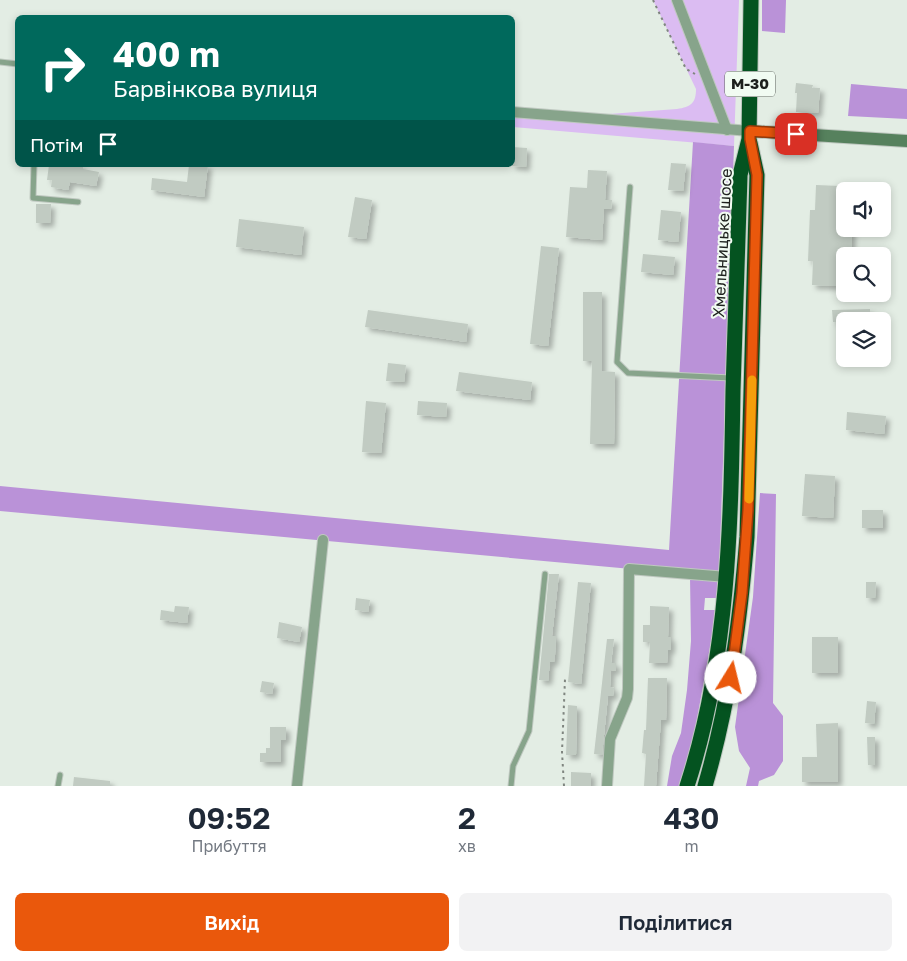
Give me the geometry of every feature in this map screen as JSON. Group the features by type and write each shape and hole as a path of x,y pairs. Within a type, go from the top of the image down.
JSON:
{"highway":[{"name":"М-30","path":"750,135 751,0"},
{"name":"Хмельницьке шосе","path":"687,786 708,707 727,577 740,175 750,135"},
{"name":"Хмельницьке шосе","path":"705,786 717,744 731,678 747,538 757,175 750,135"}],"street":[{"path":"677,0 726,130"},
{"path":"515,112 726,130 750,135 907,141"},
{"path":"297,786 323,540"},
{"path":"607,786 610,739 628,689 629,569 727,577"}],"lane":[{"path":"0,62 15,64"},
{"path":"34,167 33,198 78,202"},
{"path":"630,187 617,362 628,373 734,379"},
{"path":"511,786 513,766 529,731 546,574"},
{"path":"58,786 60,775"}],"path":[{"path":"653,0 686,69 708,81"},
{"path":"564,786 562,752 565,678"}],"shaded area":[{"path":"653,0 739,0 734,146 515,127 515,112 568,117 677,109 692,104 696,89"},
{"path":"762,0 786,0 785,33 762,31"},
{"path":"851,84 907,89 907,119 848,116"},
{"path":"693,142 734,146 719,577 0,511 0,486 669,550"},
{"path":"760,493 776,494 773,703 783,716 783,761 774,775 759,781 758,786 746,786 750,768 739,751 735,727 753,597"},
{"path":"690,577 719,579 717,598 705,598 704,610 715,610 693,741 679,786 667,786 672,756 681,733 687,690 691,641"}],"building":[{"path":"796,83 813,85 812,88 820,88 818,113 796,112"},
{"path":"515,147 527,148 526,167 515,166"},
{"path":"671,163 686,164 683,191 668,190"},
{"path":"49,167 83,167 83,169 99,172 96,186 70,182 68,190 51,187 52,180 47,180"},
{"path":"189,167 208,167 204,197 151,190 152,178 187,182"},
{"path":"588,170 607,171 605,200 612,200 611,209 604,209 602,240 566,237 570,187 587,188"},
{"path":"816,185 836,186 836,237 852,237 851,247 836,247 836,286 812,285 813,261 808,261 810,210 815,210"},
{"path":"355,197 372,200 366,239 348,237"},
{"path":"36,204 51,204 50,223 36,223"},
{"path":"661,210 681,212 678,242 658,240"},
{"path":"239,219 304,227 301,255 236,247"},
{"path":"541,246 559,248 548,346 530,344"},
{"path":"643,254 675,257 673,275 641,272"},
{"path":"583,292 602,292 602,371 615,372 614,444 590,444 592,361 583,361"},
{"path":"870,309 870,312 836,312 836,322 833,322 832,310"},
{"path":"368,310 468,324 466,342 365,327"},
{"path":"388,363 406,365 404,382 386,381"},
{"path":"459,372 532,382 530,400 456,391"},
{"path":"366,401 386,403 381,453 362,452"},
{"path":"418,401 447,403 446,417 417,415"},
{"path":"847,412 886,416 884,434 846,430"},
{"path":"805,474 835,476 833,518 802,516"},
{"path":"862,510 883,510 883,528 862,528"},
{"path":"549,574 559,574 552,636 556,636 555,655 554,662 550,662 548,681 539,680"},
{"path":"578,582 591,583 581,684 568,682"},
{"path":"866,582 876,582 875,598 866,598"},
{"path":"356,598 370,600 368,612 355,610"},
{"path":"175,606 189,607 187,623 160,620 161,610 174,612"},
{"path":"650,606 669,607 668,637 671,637 671,650 668,650 667,663 649,663 650,642 643,642 643,625 650,625"},
{"path":"279,622 302,627 299,642 277,638"},
{"path":"812,637 838,637 838,673 812,673"},
{"path":"607,639 614,639 611,663 616,663 616,671 611,670 610,687 614,688 613,696 608,696 602,755 594,754"},
{"path":"648,678 667,678 666,720 661,720 656,786 644,786 646,754 642,753 644,730 646,730"},
{"path":"262,681 274,683 272,694 260,692"},
{"path":"867,701 876,702 874,724 865,723"},
{"path":"568,705 577,706 576,755 566,755"},
{"path":"838,723 838,782 802,782 802,757 817,757 816,724"},
{"path":"270,727 286,727 286,740 281,740 281,762 260,762 260,753 266,753 266,748 270,748"},
{"path":"867,737 875,737 875,765 868,765"},
{"path":"571,772 591,773 591,786 571,786"},
{"path":"74,777 110,781 110,786 73,786"}],"slow traffic":[{"path":"749,499 752,380"}],"route":[{"path":"731,678 742,593 749,496 757,175 750,131 796,134"}]}
